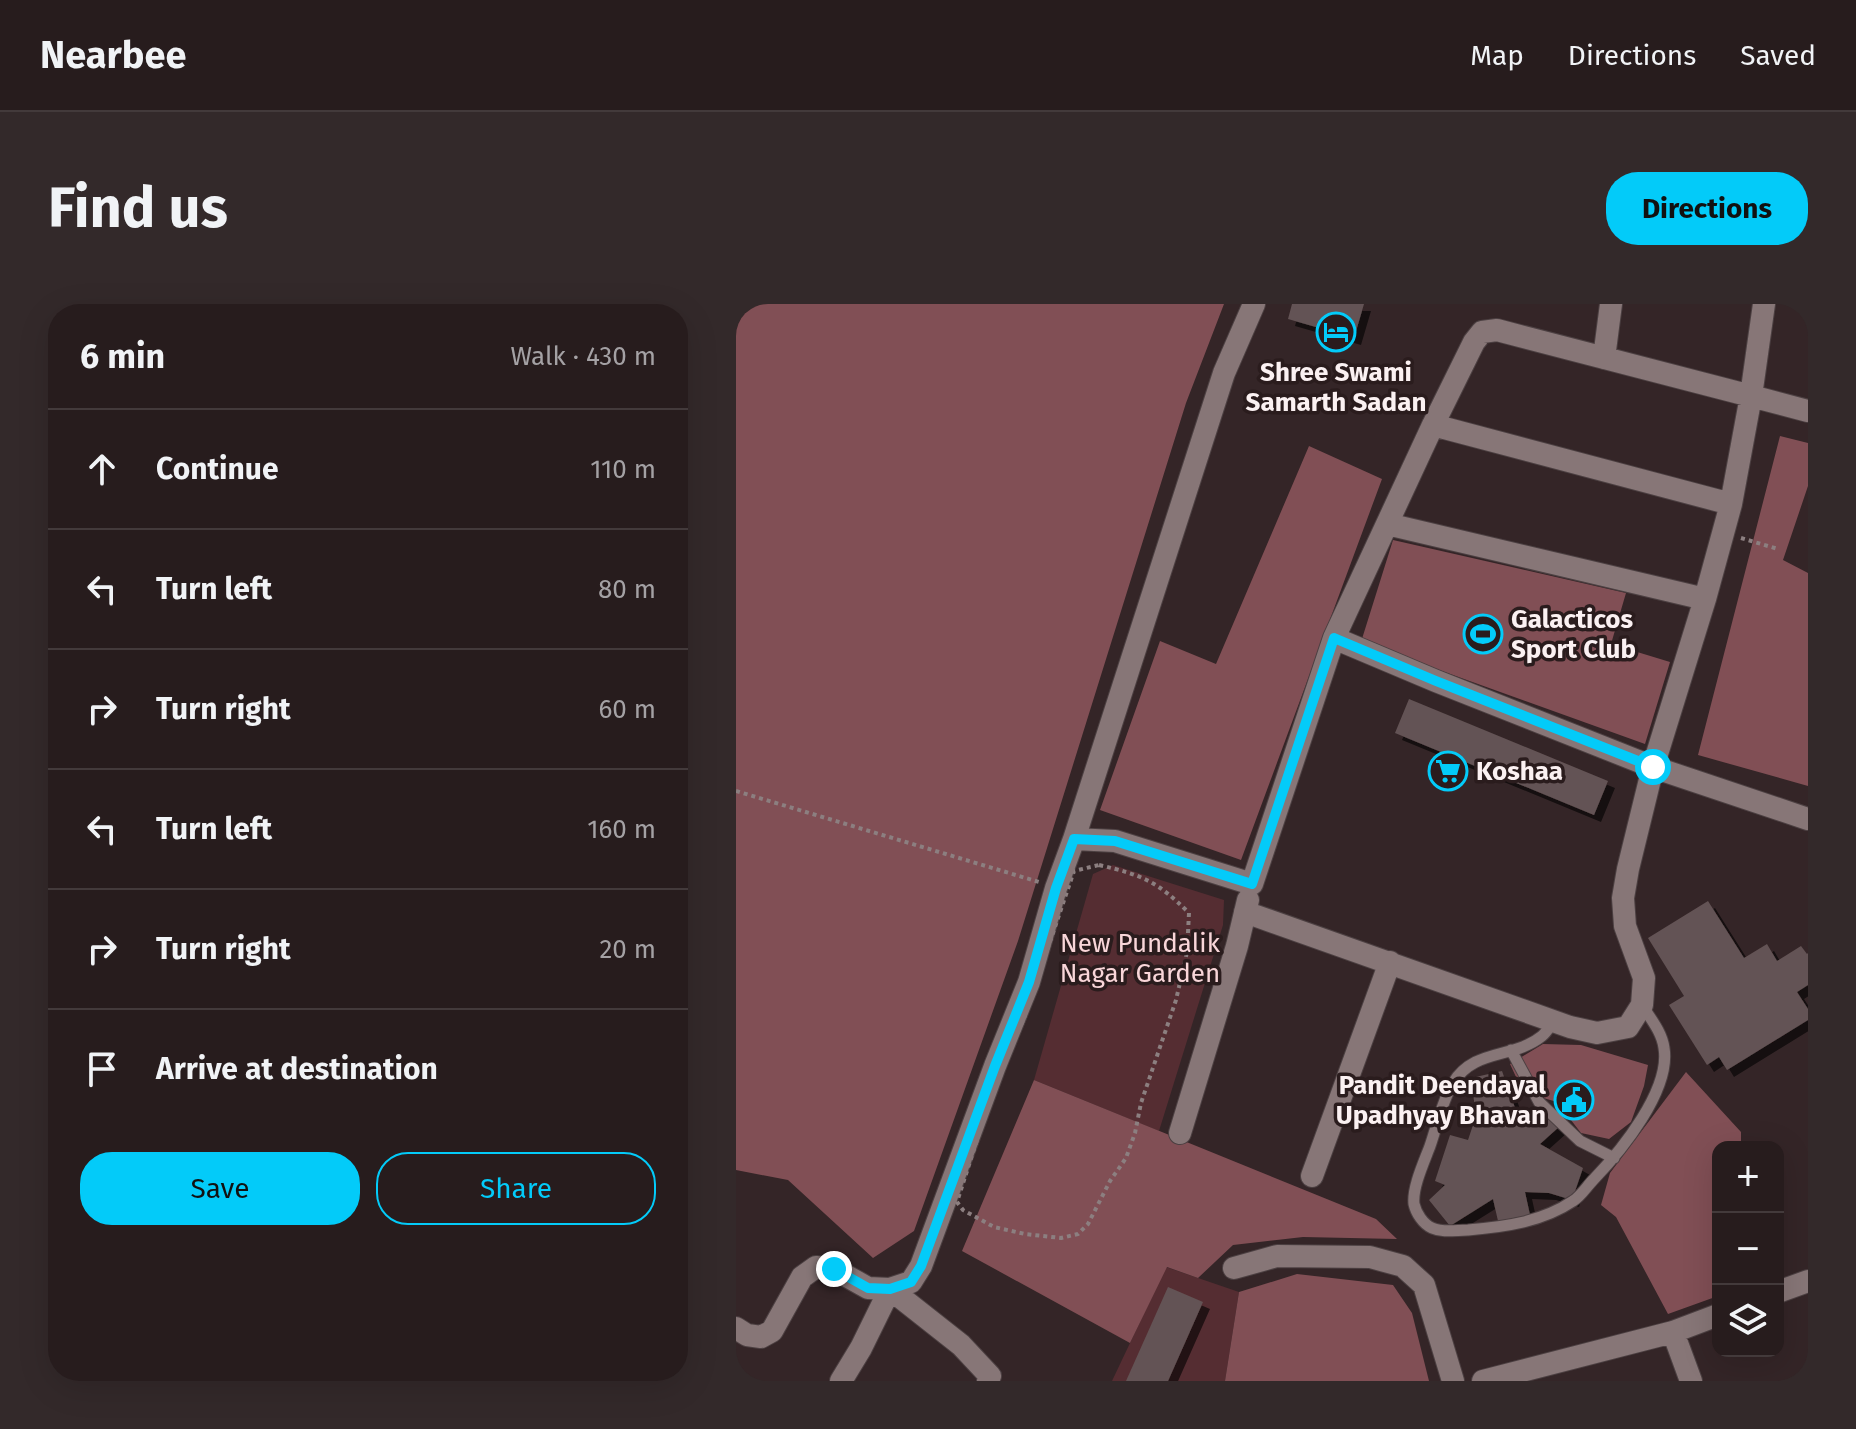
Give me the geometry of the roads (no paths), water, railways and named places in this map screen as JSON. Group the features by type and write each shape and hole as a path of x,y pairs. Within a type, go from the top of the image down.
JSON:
{"street":[{"path":"736,1328 747,1335 761,1337 772,1331 802,1277 816,1267 834,1269 868,1288 890,1289 911,1282 921,1266 1029,982 1056,888 1224,373 1254,304"},
{"path":"1604,358 1611,304"},
{"path":"1245,912 1570,1027 1597,1033 1628,1027 1642,1005 1644,978 1625,926 1623,898 1628,869 1653,767 1731,504 1764,304"},
{"path":"1180,1133 1237,946 1252,884 1334,638 1433,425 1474,342 1482,332 1497,330 1808,411"},
{"path":"1433,425 1731,504"},
{"path":"1387,524 1705,599"},
{"path":"1334,638 1653,767 1808,819"},
{"path":"1074,839 1115,841 1252,884"},
{"path":"1312,1176 1390,962"},
{"path":"1234,1268 1277,1256 1370,1257 1403,1266 1424,1285 1453,1381"},
{"path":"1784,1290 1808,1281"},
{"path":"841,1381 890,1289"},
{"path":"890,1289 961,1345 990,1376 988,1381"},
{"path":"1483,1381 1673,1332 1712,1317"},
{"path":"1673,1332 1691,1381"}],"lane":[{"path":"1554,1021 1544,1034 1529,1044 1482,1059 1463,1069 1451,1086 1418,1178 1414,1202 1418,1215 1429,1227 1445,1231 1501,1228 1542,1217 1574,1200 1614,1158 1638,1126 1658,1085 1665,1050 1660,1033 1642,1005"},
{"path":"1511,1050 1539,1102 1580,1141 1614,1158"}],"place":[{"name":"Shree Swami Samarth Sadan","path":"1336,332"},
{"name":"Galacticos Sport Club","path":"1483,634"},
{"name":"Koshaa","path":"1448,771"},
{"name":"Pandit Deendayal Upadhyay Bhavan","path":"1574,1100"}],"park label":[{"name":"New Pundalik Nagar Garden","path":"1140,958"}]}
